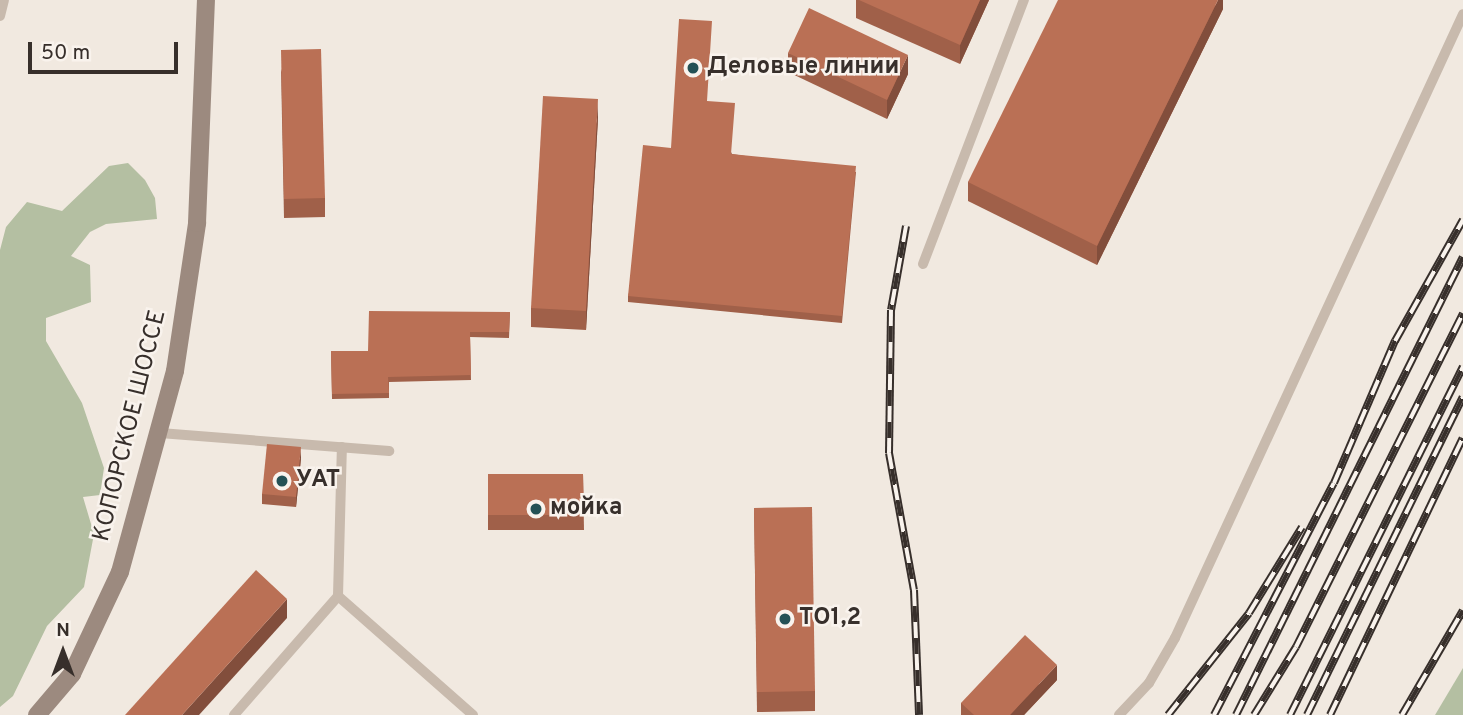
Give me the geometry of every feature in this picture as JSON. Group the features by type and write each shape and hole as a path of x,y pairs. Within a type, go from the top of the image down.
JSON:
{"main road":[{"name":"КОПОРСКОЕ ШОССЕ","path":"37,715 72,674 120,572 160,433 184,319 197,223 206,0"}],"lane":[{"path":"0,16 4,0"},
{"path":"923,264 1024,0"},
{"path":"1119,715 1149,683 1175,639 1463,13"},
{"path":"160,433 389,451"},
{"path":"234,715 338,596 342,447"},
{"path":"338,596 473,715"}],"green space":[{"path":"128,163 145,180 155,198 157,219 106,224 90,232 71,256 90,265 91,302 46,318 46,341 82,403 104,468 100,495 83,497 94,534 84,587 47,626 13,696 0,707 0,250 6,227 27,202 62,211 109,166"},
{"path":"1463,668 1463,715 1435,715"}],"building":[{"path":"859,0 980,0 960,45"},
{"path":"1058,0 1218,0 1097,246 968,182"},
{"path":"809,8 908,55 887,100 788,53"},
{"path":"679,19 712,21 707,101 735,103 731,154 856,166 842,316 628,296 643,145 671,148"},
{"path":"321,49 325,198 284,199 281,50"},
{"path":"543,96 598,99 586,311 531,308"},
{"path":"369,311 510,312 509,332 470,332 471,375 388,377 389,393 332,394 331,351 368,351"},
{"name":"УАТ","path":"267,444 301,447 296,497 262,494"},
{"name":"мойка","path":"488,474 583,474 584,515 488,515"},
{"name":"ТО1,2","path":"812,507 815,691 757,692 754,508"},
{"path":"256,570 287,599 182,715 125,715"},
{"path":"1025,635 1057,665 1010,715 974,715 961,703"}],"railway":[{"path":"1214,715 1334,483 1395,341 1463,220"},
{"path":"906,226 891,310 889,453 914,590 919,715"},
{"path":"1236,715 1463,257"},
{"path":"1254,715 1296,647 1463,314"},
{"path":"1290,715 1463,367"},
{"path":"1307,715 1463,397"},
{"path":"1330,715 1463,438"},
{"path":"1168,715 1249,613 1302,527"},
{"path":"1402,715 1463,610"}],"place":[{"name":"Деловые линии","path":"693,68"},
{"name":"УАТ","path":"282,481"},
{"name":"мойка","path":"536,509"},
{"name":"ТО1,2","path":"785,619"}]}
